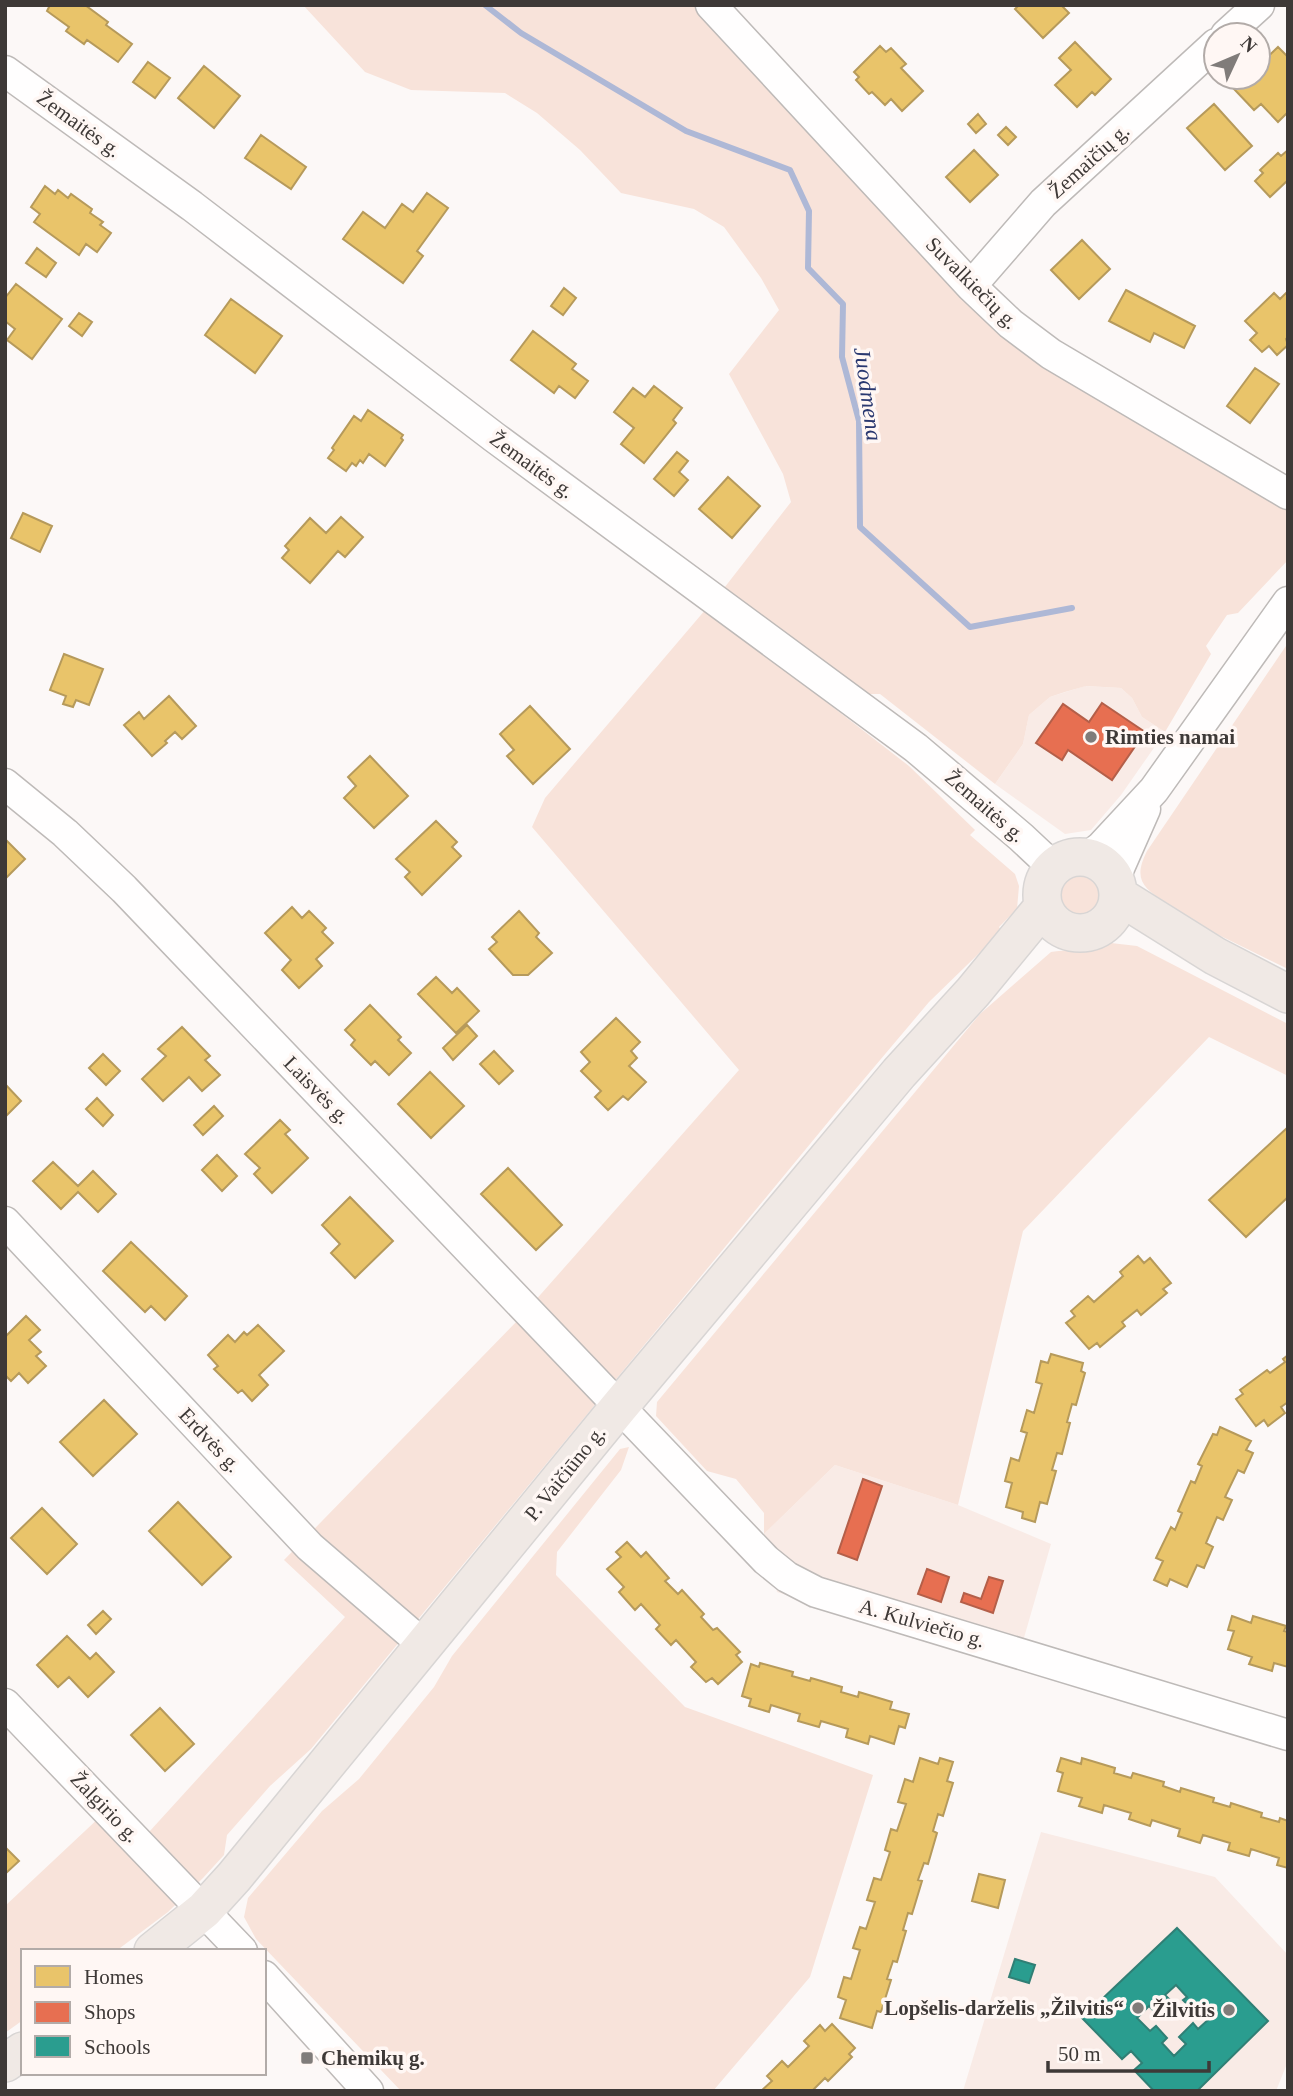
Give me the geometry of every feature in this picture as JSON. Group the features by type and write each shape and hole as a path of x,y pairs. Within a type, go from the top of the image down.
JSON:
{"main road":[{"path":"1108,888 1096,930 1080,934 1054,919 1041,893 1044,879 1053,867 1069,857 1108,888 1215,956 1288,994"},
{"name":"P. Vaičiūno g.","path":"155,1949 204,1910 899,1073 973,992 1054,919"},
{"path":"5,2063 21,2051"}],"street":[{"name":"Suvalkiečių g.","path":"710,5 971,286 1011,324 1051,354 1288,494"},
{"path":"1241,21 1259,5"},
{"name":"Žemaičių g.","path":"971,286 1043,203 1202,57"},
{"name":"Žemaitės g.","path":"5,71 192,206 494,437 916,748 1053,867"},
{"path":"1108,888 1101,847 1154,790 1288,602"},
{"name":"Laisvės g.","path":"5,784 65,833 118,883 619,1407"},
{"name":"Erdvės g.","path":"5,1222 310,1547 425,1646"},
{"name":"A. Kulviečio g.","path":"619,1407 766,1560 787,1577 816,1592 1035,1656 1288,1735"},
{"name":"Žalgirio g.","path":"5,1704 204,1910"},
{"path":"204,1910 240,1949"},
{"path":"266,1978 368,2091"}],"shaded area":[{"path":"303,5 700,5 921,246 1288,504 1288,560 1238,613 1227,615 1206,646 1211,654 1165,732 1142,717 1132,698 1121,688 1086,686 1065,692 1050,697 1029,715 1023,744 995,784 880,694 854,694 721,592 791,502 783,474 729,374 779,310 761,278 724,227 694,209 621,193 580,150 537,113 505,93 411,90 365,72"},
{"path":"706,609 909,766 975,830 970,835 1015,874 1019,886 1017,909 999,927 1002,931 929,1002 843,1104 311,1749 270,1786 227,1835 224,1855 203,1878 168,1912 119,1949 21,1949 21,2021 5,2033 5,1906 118,1800 149,1832 345,1617 284,1560 518,1320 739,1070 532,827 545,798"},
{"path":"1288,643 1288,969 1166,909 1167,903 1142,882 1141,869 1147,851"},
{"path":"1085,686 1121,688 1132,698 1142,717 1165,732 1121,795 1091,830 1065,834 995,784 1023,744 1029,715 1050,697"},
{"path":"1081,875 1096,881 1102,896 1096,911 1081,917 1066,911 1060,896 1066,881"},
{"path":"1111,943 1137,946 1288,1024 1288,1076 1209,1037 1023,1231 958,1505 835,1465 764,1534 764,1513 736,1479 707,1471 656,1416 657,1402 980,1014 1051,952 1089,950"},
{"path":"629,1447 621,1470 557,1552 556,1575 685,1707 873,1775 810,1977 713,2091 401,2091 256,1939 244,1917 248,1898 322,1811 359,1779 434,1687 452,1656 620,1449"},
{"path":"835,1465 958,1505 1051,1544 1015,1669 777,1592 764,1534"},
{"name":"Lopšelis-darželis „Žilvitis“","path":"1041,1832 1215,1877 1288,1955 1288,2061 1276,2091 963,2091"}],"building: Homes":[{"path":"50,5 85,5 132,44 118,62 87,40 84,44 66,31 69,27 47,11"},
{"path":"1019,5 1061,5 1069,13 1043,38 1015,9"},
{"path":"1075,42 1111,79 1095,95 1092,92 1077,107 1055,85 1071,70 1059,58"},
{"path":"880,46 886,52 891,48 906,64 901,68 923,91 902,111 891,99 885,105 872,92 869,94 856,80 859,77 854,72"},
{"path":"1278,47 1288,57 1288,112 1278,122 1261,104 1254,110 1236,91 1272,91 1272,53"},
{"path":"148,62 170,78 155,98 133,82"},
{"path":"204,66 240,96 214,128 178,98"},
{"path":"1214,104 1252,146 1225,170 1187,128"},
{"path":"978,114 986,124 976,133 968,124"},
{"path":"1006,127 1016,137 1008,145 998,135"},
{"path":"261,135 306,167 291,189 245,158"},
{"path":"974,150 998,175 970,202 946,177"},
{"path":"1288,150 1288,180 1270,197 1255,181 1263,173 1260,170 1278,153 1281,156"},
{"path":"45,186 55,194 58,190 68,198 71,194 92,209 90,213 103,222 100,225 111,233 97,252 86,244 79,255 34,222 40,214 31,207"},
{"path":"427,193 448,208 417,251 423,256 403,283 343,239 363,212 385,228 402,204 413,212"},
{"path":"1082,240 1110,269 1079,299 1051,270"},
{"path":"37,248 56,263 46,277 26,263"},
{"path":"16,284 62,319 32,359 7,340 15,329 5,321 5,298"},
{"path":"564,288 576,298 563,315 551,306"},
{"path":"1126,290 1195,326 1184,348 1154,333 1150,342 1109,321"},
{"path":"1287,292 1288,345 1277,355 1269,346 1262,352 1250,340 1257,333 1245,321 1274,293 1280,299"},
{"path":"231,299 282,336 255,373 205,335"},
{"path":"79,313 92,322 82,336 69,326"},
{"path":"533,331 576,364 572,369 588,381 575,398 559,386 554,393 511,360"},
{"path":"1255,368 1279,384 1250,423 1227,406"},
{"path":"654,386 682,408 673,420 676,423 644,463 621,444 634,428 614,412 633,388 645,397"},
{"path":"368,410 403,435 403,440 385,466 369,454 363,463 360,460 356,466 352,463 346,471 328,458 354,416 361,421"},
{"path":"677,452 688,461 679,472 688,480 674,496 654,479"},
{"path":"728,477 760,506 732,538 699,509"},
{"path":"23,513 52,526 40,552 11,538"},
{"path":"341,517 363,537 345,557 338,551 310,583 282,558 289,550 285,546 310,518 326,533"},
{"path":"64,654 103,669 89,705 76,700 73,707 63,704 66,696 50,690"},
{"path":"169,696 196,726 182,739 175,732 152,756 124,725 139,712 144,719"},
{"path":"530,706 570,749 533,784 507,756 514,750 500,734"},
{"path":"370,756 408,796 374,828 344,798 356,786 348,777"},
{"path":"436,821 457,842 452,847 461,856 422,895 405,877 410,872 396,859"},
{"path":"5,839 25,859 5,879"},
{"path":"292,907 302,918 309,911 326,928 322,932 333,943 316,959 322,966 299,988 282,970 291,960 265,933"},
{"path":"519,911 539,933 536,937 552,953 528,975 513,975 489,949 497,942 492,937"},
{"path":"436,977 452,993 457,988 479,1011 456,1033 418,994"},
{"path":"370,1005 401,1037 398,1040 411,1053 389,1075 375,1061 371,1065 351,1045 355,1040 345,1030"},
{"path":"616,1018 640,1042 631,1051 637,1058 629,1066 646,1082 628,1100 623,1096 608,1110 595,1097 601,1091 581,1071 590,1062 581,1052"},
{"path":"467,1025 477,1036 453,1060 443,1048"},
{"path":"182,1027 210,1056 205,1060 220,1075 202,1091 189,1077 163,1101 142,1079 166,1056 158,1049"},
{"path":"494,1051 513,1071 499,1084 480,1064"},
{"path":"103,1054 120,1071 106,1085 89,1068"},
{"path":"430,1072 464,1106 431,1138 398,1104"},
{"path":"5,1084 21,1101 5,1117"},
{"path":"97,1098 113,1115 103,1126 86,1109"},
{"path":"214,1106 223,1116 203,1135 194,1125"},
{"path":"280,1120 290,1130 285,1134 308,1158 272,1193 254,1174 260,1168 245,1154"},
{"path":"1288,1127 1288,1197 1246,1237 1209,1200"},
{"path":"217,1155 237,1176 222,1191 202,1170"},
{"path":"53,1162 78,1186 93,1171 116,1194 98,1212 78,1192 61,1209 33,1181"},
{"path":"508,1168 562,1225 536,1250 481,1194"},
{"path":"350,1197 393,1241 355,1278 331,1253 340,1244 322,1225"},
{"path":"131,1242 187,1296 165,1320 151,1306 145,1312 103,1271"},
{"path":"1138,1256 1144,1263 1150,1258 1171,1283 1163,1289 1167,1293 1141,1315 1137,1310 1122,1322 1125,1326 1100,1347 1097,1343 1089,1349 1066,1323 1075,1316 1071,1311 1088,1296 1094,1302 1123,1276 1120,1272"},
{"path":"26,1316 40,1330 29,1340 41,1352 36,1356 46,1366 28,1383 19,1373 11,1381 5,1375 5,1337"},
{"path":"258,1325 284,1351 259,1375 268,1385 252,1401 242,1390 238,1393 214,1369 218,1366 208,1355 228,1335 235,1342 244,1332 247,1335"},
{"path":"1051,1354 1083,1363 1081,1371 1085,1373 1076,1405 1072,1404 1062,1454 1057,1453 1052,1470 1056,1471 1047,1504 1040,1502 1035,1522 1022,1518 1023,1512 1006,1507 1012,1483 1005,1481 1011,1458 1019,1461 1027,1433 1021,1431 1027,1410 1034,1413 1042,1384 1036,1382 1041,1361 1048,1363"},
{"path":"1288,1355 1288,1402 1281,1407 1285,1413 1268,1426 1264,1420 1256,1426 1236,1399 1243,1394 1240,1390 1267,1370 1270,1373 1285,1362 1283,1359"},
{"path":"104,1400 137,1434 93,1476 60,1442"},
{"path":"1220,1427 1251,1441 1246,1450 1253,1453 1244,1473 1238,1470 1225,1497 1232,1500 1223,1520 1217,1517 1206,1543 1213,1547 1204,1568 1197,1565 1187,1587 1170,1579 1167,1586 1154,1580 1163,1561 1156,1558 1171,1527 1175,1530 1182,1513 1178,1511 1191,1481 1195,1483 1202,1466 1198,1464 1213,1434 1217,1435"},
{"path":"178,1502 231,1557 202,1585 149,1531"},
{"path":"42,1508 77,1544 47,1574 11,1538"},
{"path":"627,1542 641,1557 646,1552 669,1578 665,1581 678,1594 682,1590 704,1614 701,1617 713,1630 717,1628 740,1652 736,1655 742,1662 718,1684 712,1678 706,1682 691,1667 696,1662 676,1640 671,1645 656,1629 660,1625 641,1604 635,1610 619,1592 624,1587 607,1569 621,1557 616,1552"},
{"path":"103,1611 111,1619 96,1634 88,1625"},
{"path":"1232,1616 1251,1623 1253,1616 1286,1626 1284,1631 1288,1632 1288,1667 1274,1663 1272,1671 1249,1664 1252,1657 1228,1649 1234,1631 1228,1630"},
{"path":"67,1636 90,1659 96,1653 114,1672 88,1697 69,1677 58,1687 37,1665"},
{"path":"760,1663 793,1672 792,1676 810,1681 811,1678 842,1687 841,1692 858,1697 859,1692 892,1702 890,1709 909,1714 905,1728 899,1726 894,1744 870,1736 868,1744 846,1737 848,1729 821,1721 819,1727 798,1721 800,1714 771,1705 769,1712 749,1706 751,1699 742,1696 751,1664 759,1667"},
{"path":"160,1708 194,1744 165,1771 131,1735"},
{"path":"920,1758 938,1764 940,1758 953,1762 947,1781 953,1783 943,1816 938,1814 933,1831 937,1833 928,1864 924,1863 918,1880 922,1881 912,1914 908,1913 897,1962 893,1961 887,1979 891,1980 881,2012 877,2011 872,2028 840,2018 846,2000 838,1997 844,1977 851,1979 860,1950 853,1948 860,1927 866,1929 875,1902 867,1900 874,1878 881,1880 890,1852 885,1850 891,1829 897,1831 906,1804 898,1802 905,1779 913,1782"},
{"path":"1061,1758 1081,1764 1082,1758 1115,1768 1114,1773 1131,1778 1133,1773 1164,1782 1163,1786 1180,1792 1181,1788 1214,1798 1213,1802 1230,1807 1231,1803 1262,1813 1261,1817 1279,1822 1280,1818 1288,1821 1288,1868 1277,1865 1279,1858 1251,1849 1249,1856 1228,1850 1230,1843 1203,1835 1200,1843 1178,1836 1180,1829 1152,1820 1150,1826 1129,1819 1131,1813 1104,1805 1102,1813 1079,1806 1082,1798 1058,1791 1063,1773 1057,1771"},
{"path":"5,1847 19,1861 5,1874"},
{"path":"979,1874 1005,1880 998,1908 972,1901"},
{"path":"832,2024 855,2048 849,2054 852,2057 828,2081 825,2078 812,2091 761,2091 772,2081 767,2076 782,2061 788,2067 809,2046 804,2041 820,2025 825,2031"}],"building: Shops":[{"name":"Rimties namai","path":"1102,703 1145,732 1112,780 1068,750 1062,760 1036,743 1063,704 1089,722"},
{"path":"863,1479 882,1486 857,1560 838,1553"},
{"path":"927,1569 949,1577 941,1602 918,1594"},
{"path":"989,1577 1003,1581 993,1613 961,1602 964,1593 981,1599"}],"building: Schools":[{"name":"Žilvitis","path":"1177,1928 1268,2021 1197,2091 1154,2091 1134,2070 1142,2063 1131,2051 1122,2059 1082,2018","holes":["1176,1985 1187,1997 1183,2000 1195,2012 1199,2008 1209,2019 1198,2029 1193,2023 1179,2037 1186,2044 1174,2056 1162,2043 1167,2038 1156,2026 1150,2031 1137,2018 1149,2006 1156,2013 1170,2000 1165,1995"]},
{"path":"1015,1959 1035,1965 1029,1983 1009,1977"}],"waterway":[{"name":"Juodmena","path":"485,5 521,33 686,131 790,170 809,211 808,268 843,304 842,357 859,421 860,527 970,627 1072,608"}],"place":[{"name":"Rimties namai","path":"1091,737"},
{"name":"Lopšelis-darželis „Žilvitis“","path":"1138,2008"},
{"name":"Žilvitis","path":"1229,2010"},
{"name":"Chemikų g.","path":"307,2058"}]}
